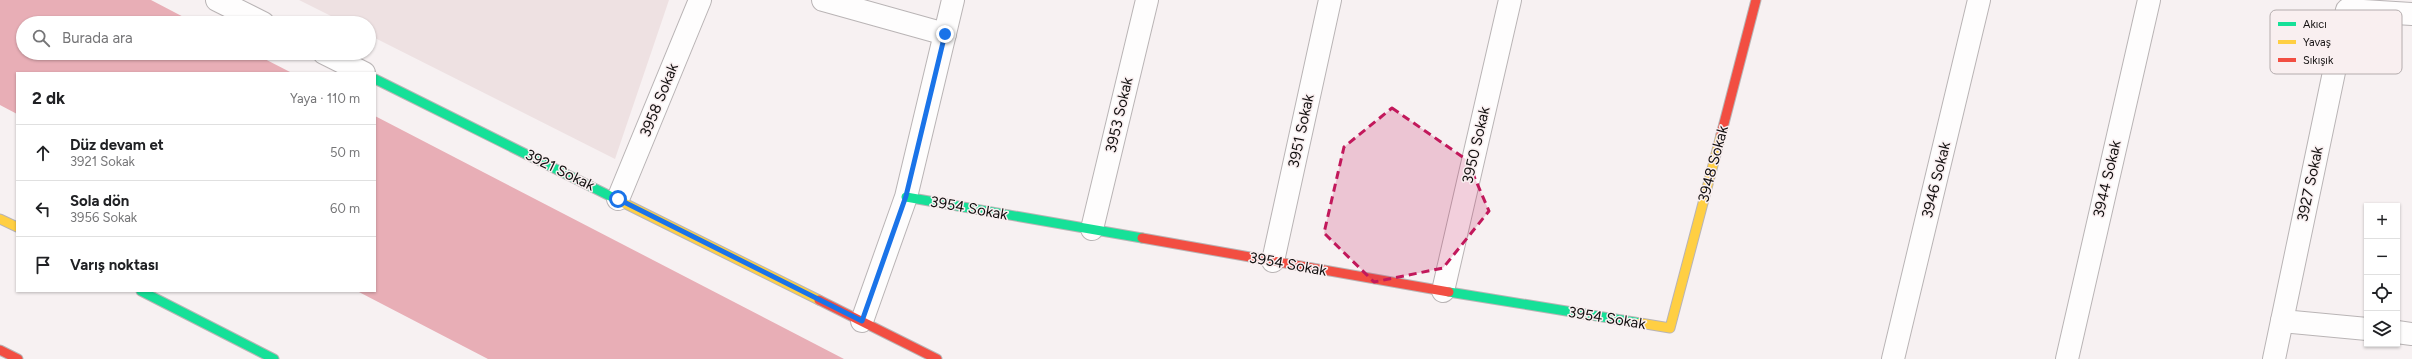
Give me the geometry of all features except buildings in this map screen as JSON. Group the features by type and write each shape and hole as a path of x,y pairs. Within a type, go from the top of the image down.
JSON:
{"street":[{"path":"217,0 249,16"},
{"name":"3958 Sokak","path":"618,199 700,0"},
{"path":"823,0 945,34"},
{"path":"862,321 906,196 953,0"},
{"name":"3953 Sokak","path":"1092,229 1146,0"},
{"name":"3951 Sokak","path":"1272,261 1330,0"},
{"name":"3950 Sokak","path":"1443,291 1510,0"},
{"name":"3948 Sokak","path":"1670,328 1756,0"},
{"name":"3946 Sokak","path":"1892,359 1979,0"},
{"name":"3944 Sokak","path":"2067,359 2149,0"},
{"name":"3927 Sokak","path":"2402,13 2412,14"},
{"path":"338,60 362,72"},
{"name":"3927 Sokak","path":"2274,359 2334,74"},
{"name":"3921 Sokak","path":"376,79 937,359"},
{"name":"3954 Sokak","path":"906,196 1443,291 1670,328"},
{"path":"0,218 16,226"},
{"path":"143,292 274,359"},
{"path":"2282,321 2364,330"},
{"path":"2400,332 2412,334"},
{"path":"0,350 18,359"}],"highlighted area":[{"path":"1392,108 1467,160 1489,211 1443,268 1374,282 1324,233 1344,147"}],"shaded area":[{"path":"0,0 151,0 182,16 16,16 16,60 267,60 290,72 16,72 16,113 0,105"},
{"path":"299,0 669,0 615,159 376,39 376,16 331,16"},
{"path":"376,117 844,359 488,359 359,292 376,292"}],"traffic: fast":[{"path":"376,79 624,203"},
{"path":"906,197 1142,238"},
{"path":"143,292 274,359"},
{"path":"1449,292 1640,323"}],"traffic: slow":[{"path":"1640,323 1670,328 1721,135"},
{"path":"624,203 819,300"},
{"path":"0,219 16,227"}],"traffic: jam":[{"path":"1721,135 1756,0"},
{"path":"1142,238 1449,292"},
{"path":"819,300 937,359"},
{"path":"0,350 18,359"}],"route":[{"path":"618,199 862,321 906,196 945,34"}]}
